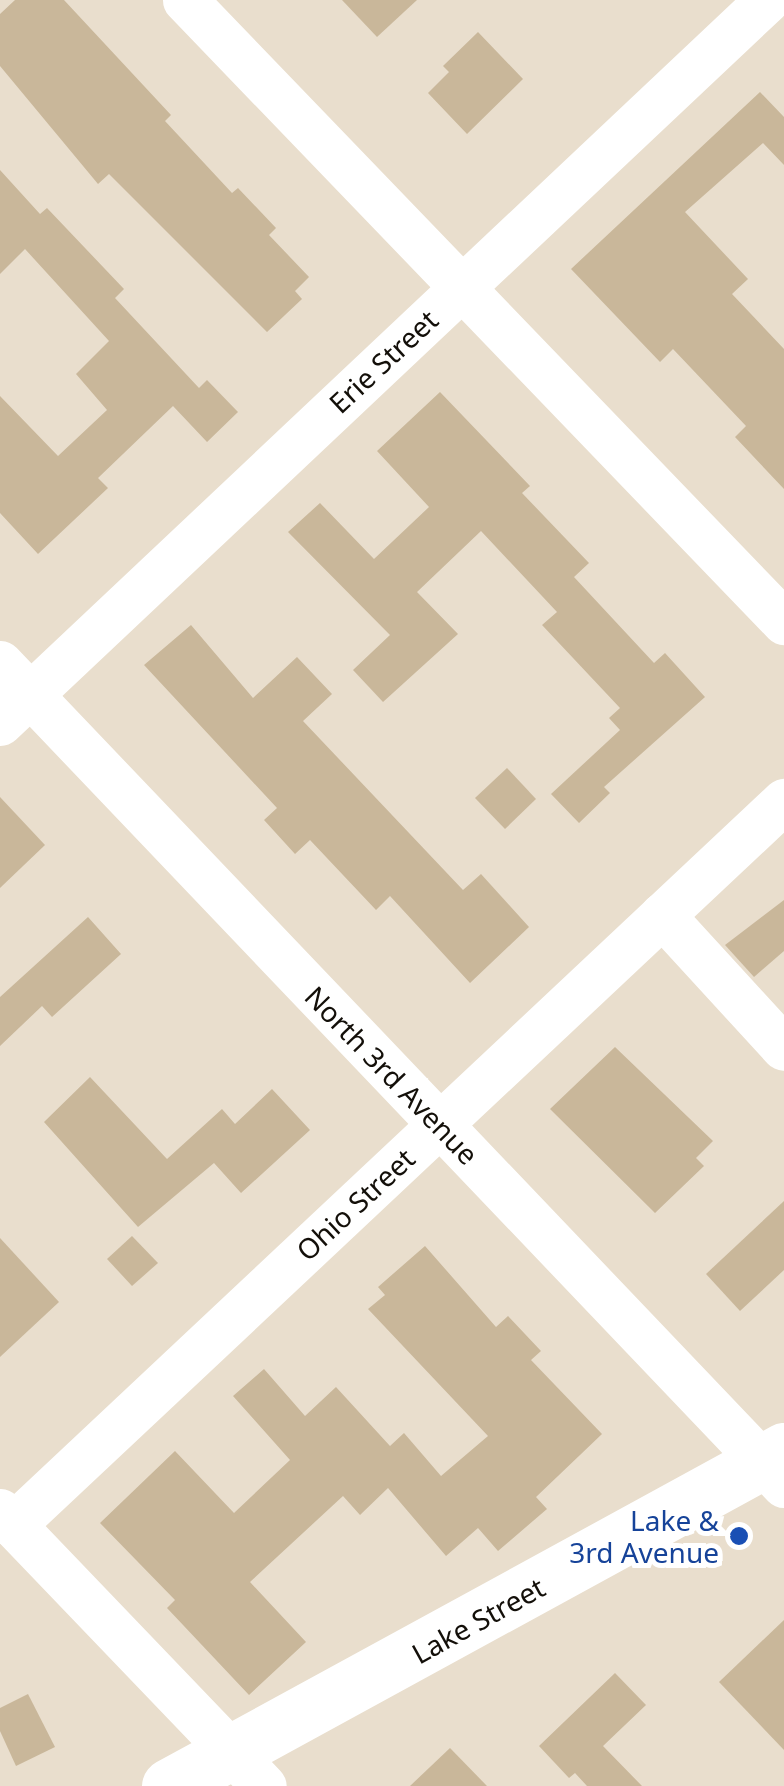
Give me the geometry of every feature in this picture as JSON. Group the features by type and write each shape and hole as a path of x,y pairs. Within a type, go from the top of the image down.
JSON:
{"main road":[{"name":"Lake Street","path":"169,1786 249,1770 777,1466"}],"street":[{"path":"186,0 784,622"},
{"name":"Erie Street","path":"10,694 462,287 767,0"},
{"name":"North 3rd Avenue","path":"10,694 777,1466"},
{"name":"Ohio Street","path":"7,1518 439,1124 784,801"},
{"path":"662,915 784,1048"},
{"path":"7,1518 249,1770"}],"building":[{"path":"15,0 64,0 171,115 165,121 232,193 238,188 276,228 269,235 309,277 295,291 302,299 267,332 109,174 98,184 0,66 0,14"},
{"path":"342,0 417,0 377,37"},
{"path":"478,32 523,79 467,134 428,93 449,72 443,66"},
{"path":"760,92 784,117 784,165 763,143 685,212 748,279 732,294 784,349 784,489 735,437 746,426 673,349 660,362 571,269"},
{"path":"0,170 40,214 47,208 124,289 115,298 199,388 207,380 238,412 207,442 173,406 98,478 108,488 38,554 0,513 0,396 58,456 107,410 76,374 109,341 25,249 0,274"},
{"path":"440,392 530,486 522,493 589,563 574,577 654,663 665,653 705,697 604,787 610,793 579,823 551,794 620,730 609,718 620,708 542,625 557,612 481,531 417,592 458,634 383,702 353,670 390,635 288,532 320,503 374,559 429,507 377,451"},
{"path":"191,625 253,698 297,657 332,694 303,721 463,890 481,874 529,927 470,983 390,896 376,910 310,840 295,854 264,820 277,808 144,665"},
{"path":"507,768 536,799 505,829 475,798"},
{"path":"0,797 45,845 0,888"},
{"path":"784,900 784,951 754,977 725,945"},
{"path":"88,917 121,954 52,1017 42,1006 0,1046 0,997"},
{"path":"615,1047 713,1141 696,1158 704,1166 655,1213 550,1109"},
{"path":"90,1077 167,1159 222,1109 235,1124 272,1089 310,1130 241,1193 214,1163 138,1227 44,1122"},
{"path":"784,1201 784,1270 740,1311 706,1274"},
{"path":"132,1236 158,1263 132,1286 107,1259"},
{"path":"0,1238 59,1302 0,1357"},
{"path":"425,1246 496,1327 508,1316 541,1351 531,1360 602,1434 536,1497 547,1509 498,1551 478,1528 446,1556 388,1488 360,1515 343,1496 250,1582 306,1642 249,1695 167,1608 175,1600 100,1523 175,1451 234,1513 290,1460 233,1396 264,1369 305,1416 336,1387 390,1446 404,1433 441,1476 488,1436 368,1309 385,1295 378,1287"},
{"path":"784,1620 784,1750 719,1682"},
{"path":"615,1673 646,1705 603,1746 642,1786 587,1786 575,1773 569,1778 539,1746"},
{"path":"28,1694 55,1747 16,1766 0,1731 0,1708"},
{"path":"450,1748 487,1786 410,1786"}],"place":[{"name":"Lake & 3rd Avenue","path":"739,1536"}]}
